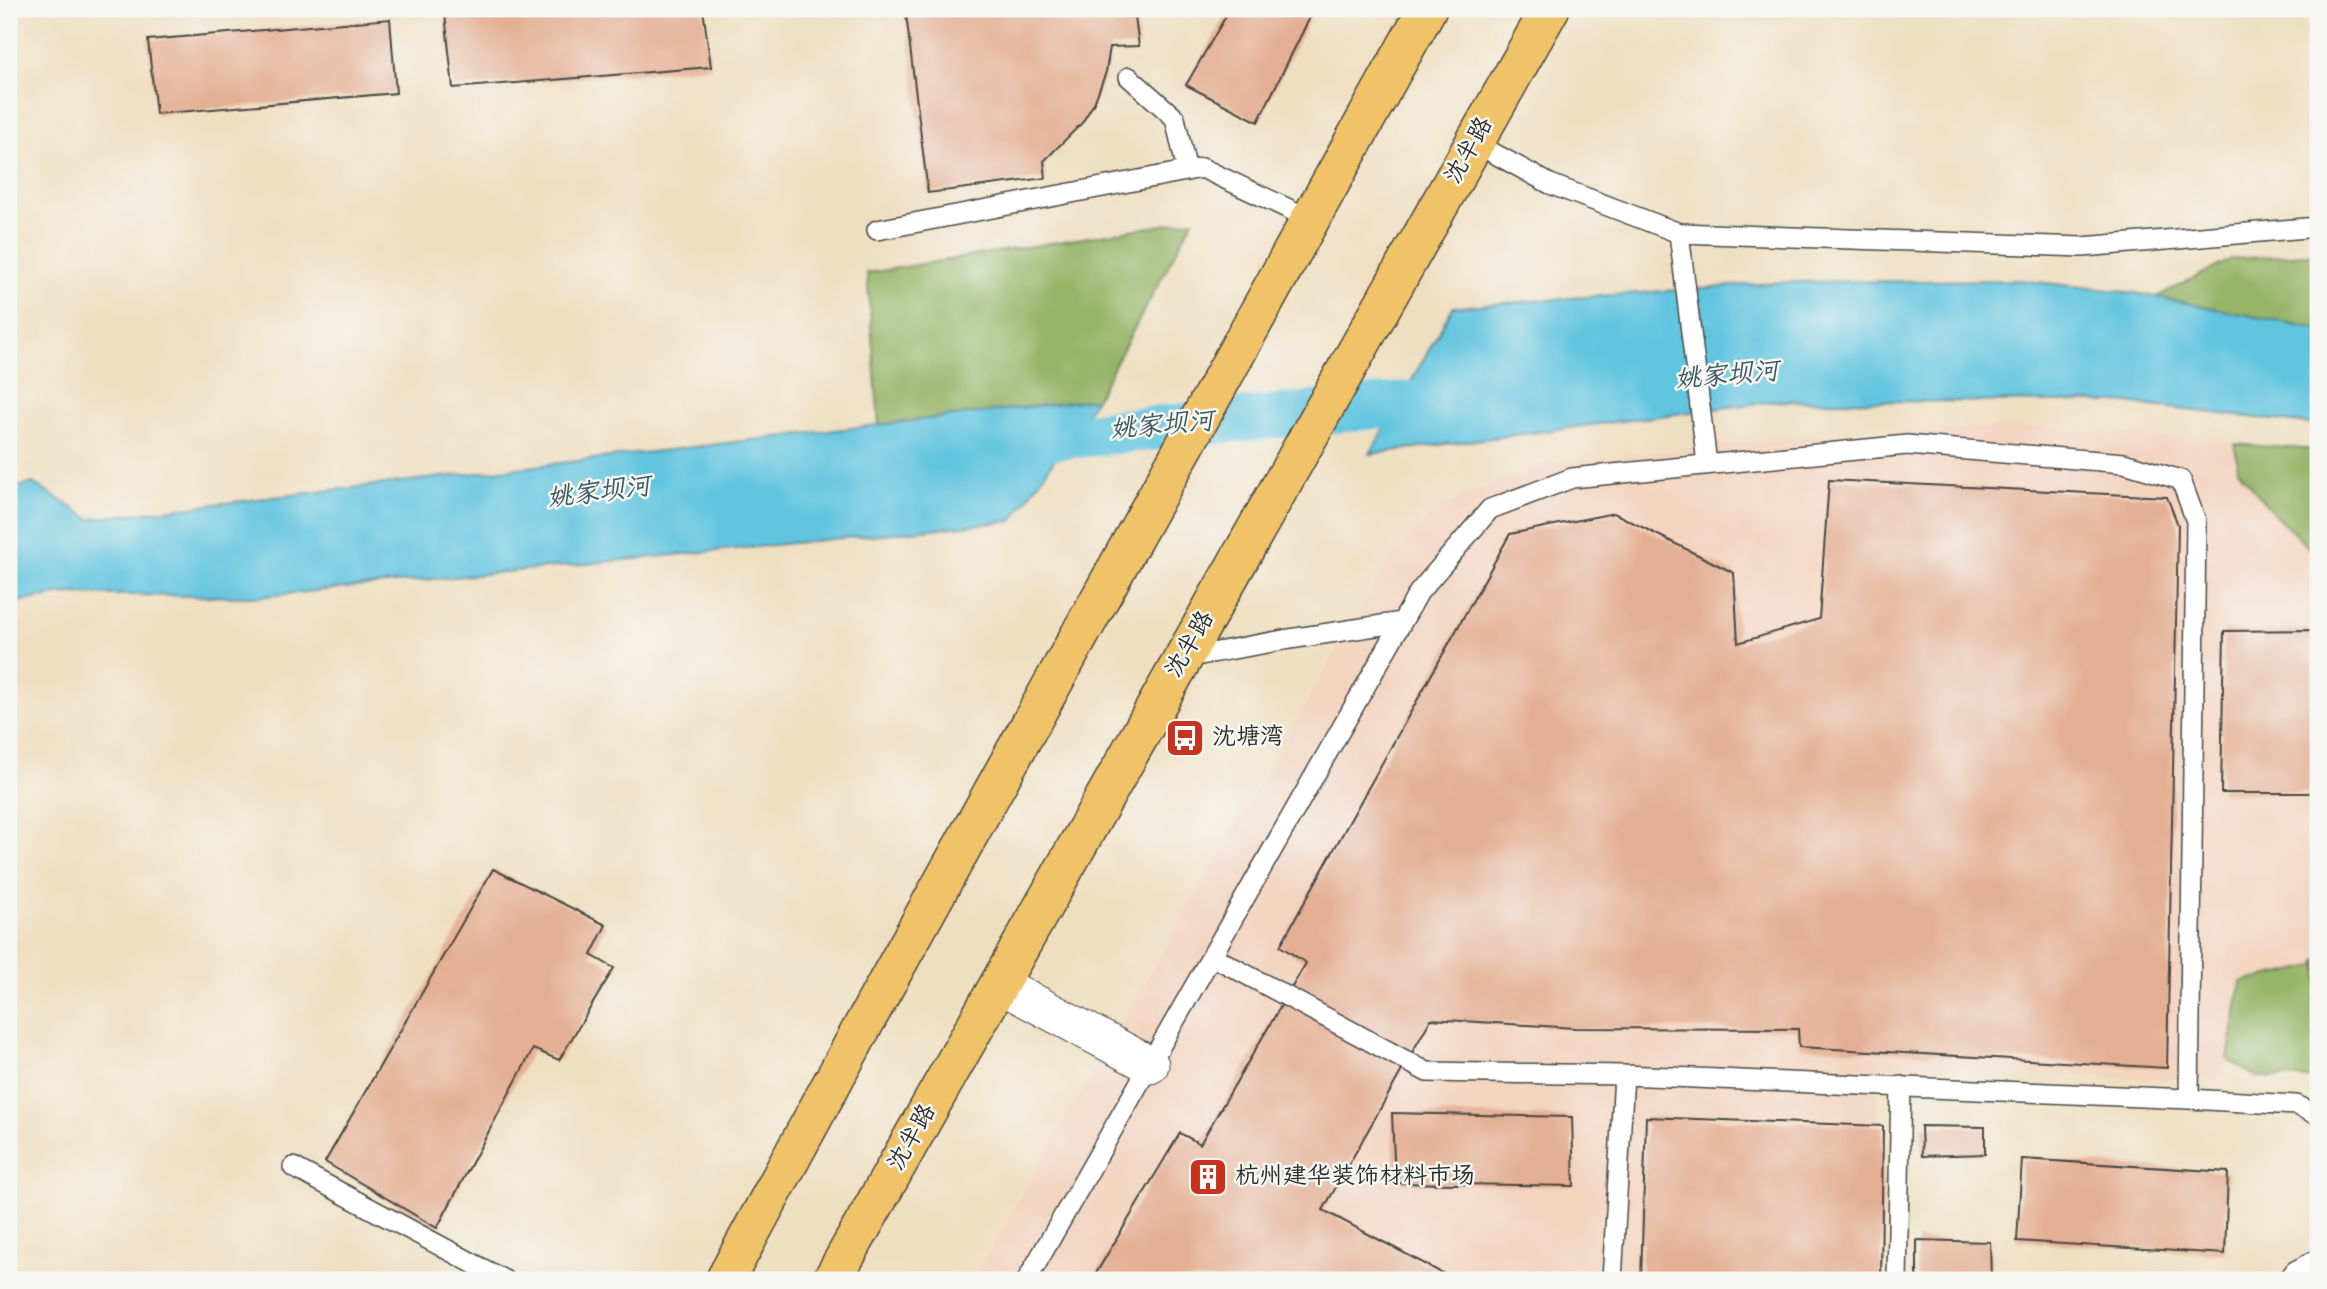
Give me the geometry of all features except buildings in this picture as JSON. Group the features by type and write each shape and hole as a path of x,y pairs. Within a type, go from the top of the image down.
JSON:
{"main road":[{"path":"725,1280 870,1013 1427,9"},
{"name":"沈半路","path":"832,1280 1550,9"}],"street":[{"path":"999,984 1150,1065"}],"lane":[{"path":"1129,77 1175,118 1188,171"},
{"path":"1475,143 1550,184 1679,233 2083,247 2318,227"},
{"path":"877,230 1202,168 1310,219"},
{"path":"1679,233 1707,464"},
{"path":"1027,1280 1419,592 1490,509 1572,478 1907,445 2124,463 2181,480 2196,521 2189,1099"},
{"path":"1184,659 1283,640 1402,622"},
{"path":"1212,956 1427,1072 1623,1075 2189,1099 2296,1105 2318,1115"},
{"path":"1612,1280 1623,1075"},
{"path":"1897,1280 1901,1086"},
{"path":"293,1167 503,1280"},
{"path":"2288,1280 2295,1271 2318,1259"}],"shaded area":[{"path":"2016,426 2235,444 2238,469 2272,512 2318,556 2318,959 2315,966 2241,982 2228,1059 2214,1081 1878,1068 1873,1280 973,1280 1382,572 1436,509 1541,464 1798,437"}],"green space":[{"path":"1193,220 1096,399 879,425 867,273"},
{"path":"2318,253 2318,329 2156,297 2232,259"},
{"path":"2235,444 2318,450 2318,556 2272,512 2238,469"},
{"path":"2318,959 2318,1078 2256,1077 2228,1059 2241,982 2315,966"}],"water":[{"path":"2019,280 2135,293 2318,329 2318,425 2117,402 1775,401 1370,454 1453,307 1786,282"},
{"path":"1096,399 1012,521 257,597 65,594 9,603 9,489 33,483 90,519"}],"waterway":[{"name":"姚家坝河","path":"1011,442 1457,399"}],"place":[{"name":"沈塘湾","path":"1185,738"},
{"name":"杭州建华装饰材料市场","path":"1208,1177"}]}
